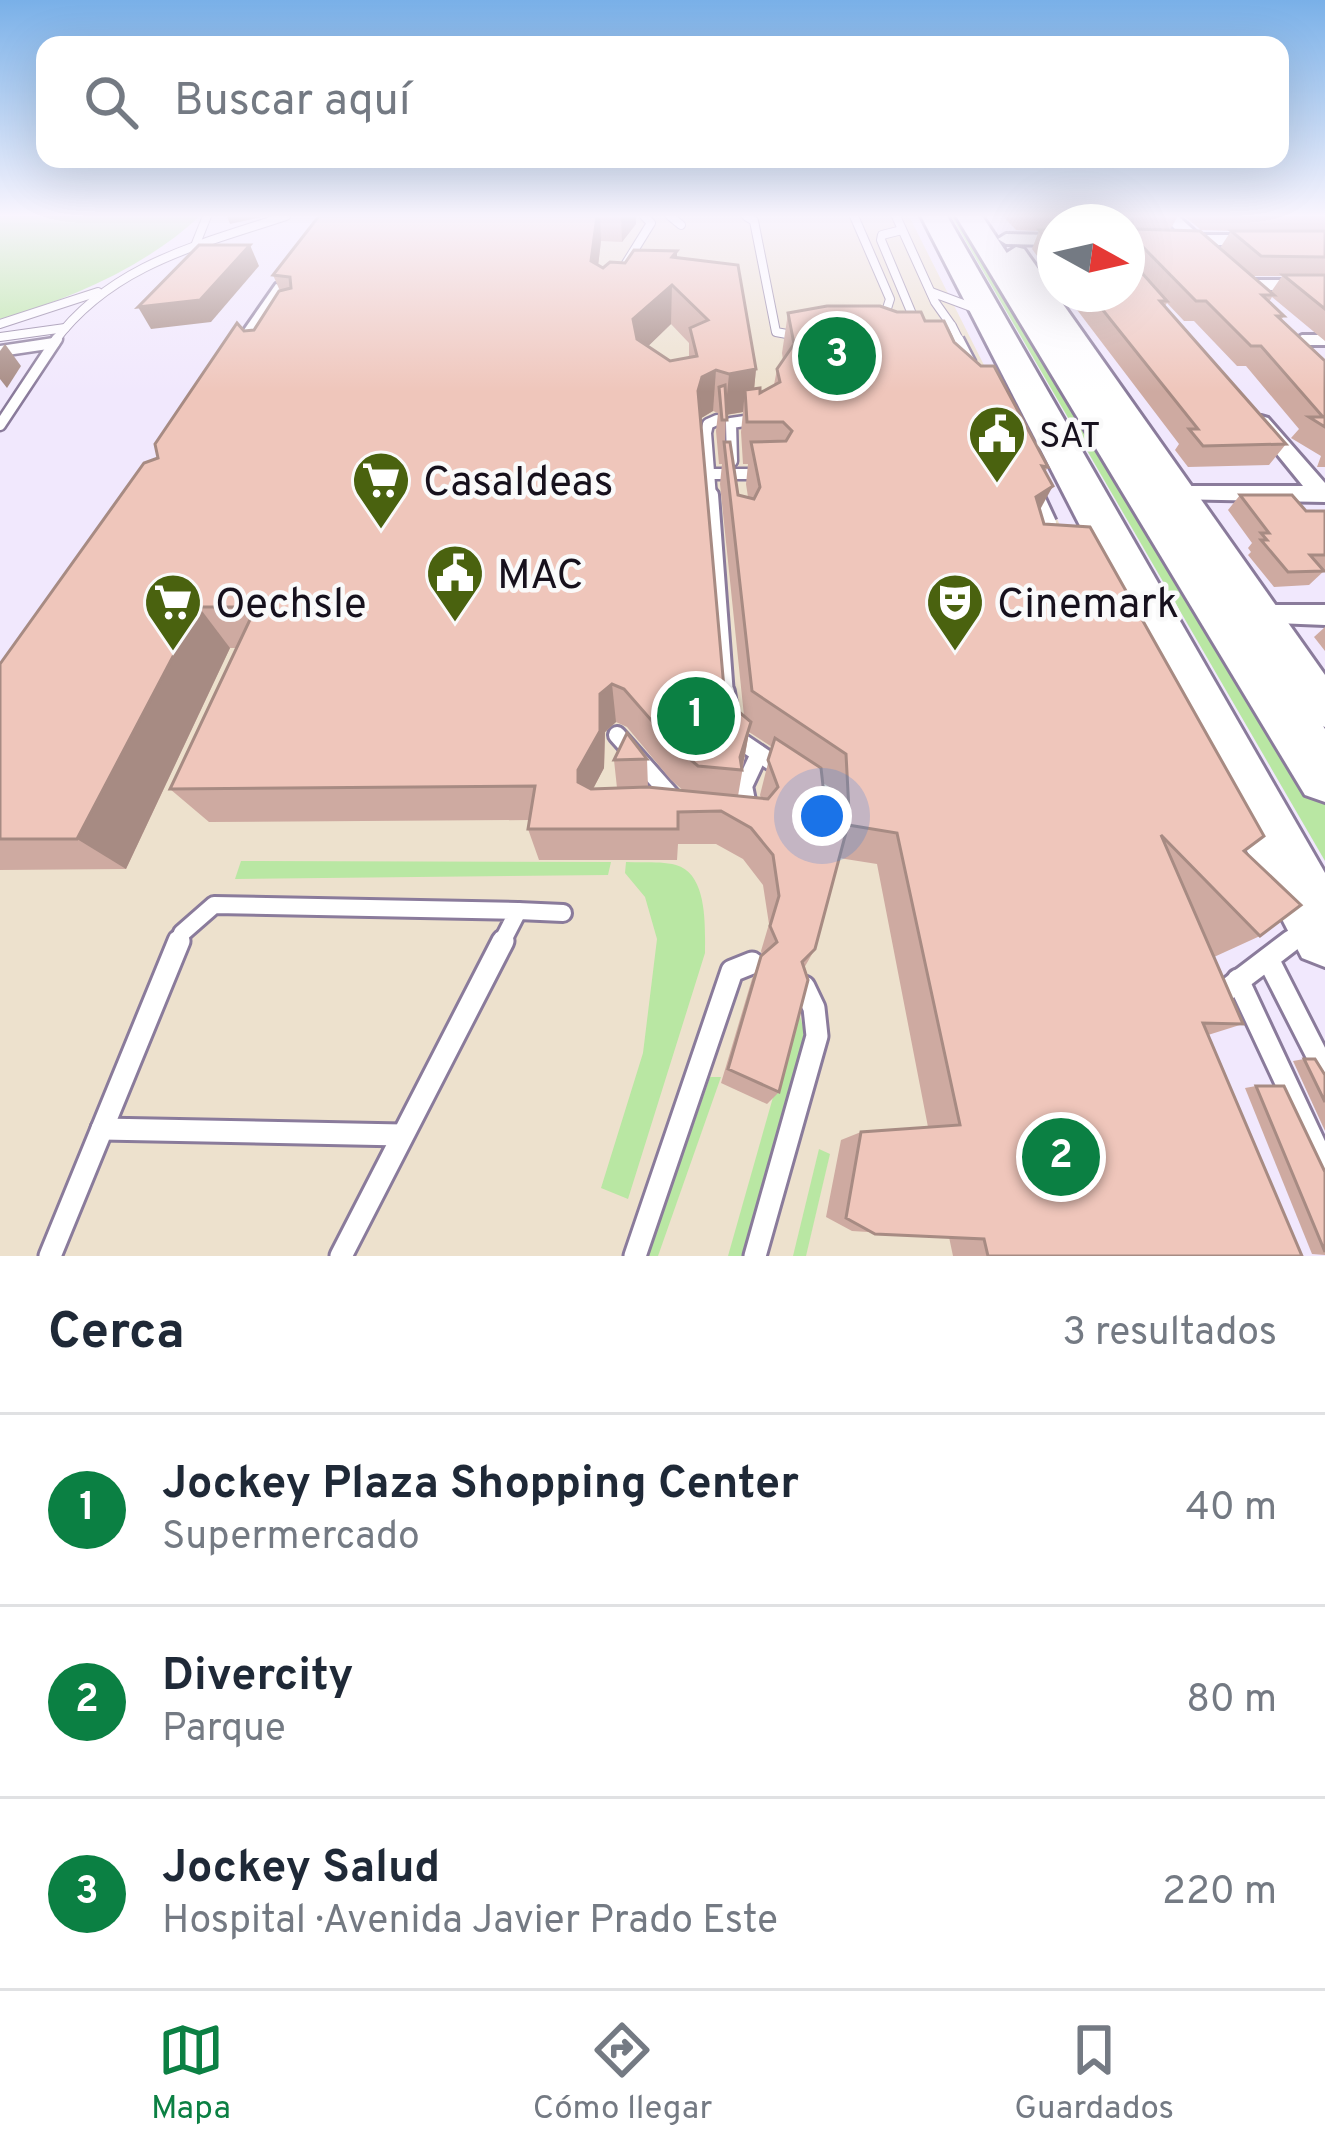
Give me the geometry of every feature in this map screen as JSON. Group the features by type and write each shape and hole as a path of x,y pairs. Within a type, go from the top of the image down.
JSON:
{"highway":[{"path":"945,275 1044,462 1248,795 1304,938"},
{"path":"1016,275 1082,391 1325,777"},
{"path":"1082,391 1127,419"}],"main road":[{"path":"1023,275 1325,710"}],"street":[{"path":"1232,275 1258,299"},
{"path":"213,388 284,281"},
{"path":"1243,285 1325,285"},
{"path":"1325,340 1295,333 1325,362"},
{"path":"1252,412 1323,494"},
{"path":"1178,494 1323,494"},
{"path":"1258,615 1325,615"}],"lane":[{"path":"0,325 136,275"},
{"path":"620,279 622,275"},
{"path":"763,275 776,332 811,337"},
{"path":"866,336 882,323 890,299 879,275"},
{"path":"896,275 912,314 938,336 956,366"},
{"path":"928,275 938,336"},
{"path":"0,424 65,328 104,290"},
{"path":"933,297 968,318"},
{"path":"933,297 968,318"},
{"path":"968,318 973,367"},
{"path":"0,337 65,328"},
{"path":"921,336 938,336"},
{"path":"0,351 54,343"},
{"path":"733,466 731,423 766,419"},
{"path":"717,420 708,424 706,433 733,736 790,775"},
{"path":"1044,462 1047,529"},
{"path":"709,474 776,474"},
{"path":"617,771 618,736 662,789 692,814 650,808"},
{"path":"1200,742 1248,795"},
{"path":"736,819 756,820 748,809 744,786 759,754"},
{"path":"50,1256 182,933 214,904 563,913"},
{"path":"340,1256 518,911"},
{"path":"1197,1012 1304,938 1325,1071"},
{"path":"634,1256 732,971 752,963"},
{"path":"1238,980 1325,1166"},
{"path":"755,1256 817,1036 814,1008 804,987"},
{"path":"102,1129 403,1135"}],"shaded area":[{"path":"280,275 938,275 1223,872 1141,939 1238,1256 0,1256 0,701"}],"green space":[{"path":"0,275 114,275 53,302 0,319"},
{"path":"985,275 998,275 1325,794 1325,861"},
{"path":"241,861 611,862 608,875 235,879"},
{"path":"626,862 670,864 686,870 699,890 705,942 628,1199 601,1188 643,1053 657,939 645,897 625,873"},
{"path":"798,1009 806,1038 743,1256 728,1256"},
{"path":"710,1077 721,1077 658,1256 648,1256"},
{"path":"819,1149 830,1154 806,1256 793,1256"}],"building":[{"path":"170,275 223,275 200,300 138,307"},
{"path":"273,275 740,275 756,369 729,374 716,370 702,377 698,391 725,700 751,722 740,757 742,770 698,766 624,689 612,684 600,694 600,731 578,770 578,782 591,789 647,787 768,799 778,787 768,760 775,738 821,768 826,812 837,818 849,811 846,754 752,691 724,442 730,442 738,495 754,499 760,487 751,442 786,441 792,431 783,422 747,422 745,390 760,388 760,393 780,382 777,369 794,344 788,313 827,306 921,312 925,321 944,321 954,342 981,366 994,366 1048,467 1042,466 1053,486 1036,497 1044,524 1090,527 1264,836 1244,851 1301,905 1260,936 1161,835 1243,1024 1203,1023 1302,1256 988,1256 984,1239 875,1234 846,1218 861,1132 960,1125 897,833 848,825 815,949 802,962 808,980 779,1092 728,1069 761,956 777,942 770,926 779,896 773,855 751,828 721,811 678,812 678,829 528,829 535,786 170,789 256,607 199,607 77,839 0,839 0,664 144,463 158,458 155,444 237,323 244,331 254,330 279,291 291,288 290,277","holes":["672,285 708,320 690,328 697,356 670,361 637,339 633,319"]},
{"path":"1170,275 1250,275 1274,295 1262,295 1284,316 1277,316 1325,361 1325,427 1309,417 1323,417 1261,346 1251,346 1206,301 1196,301"},
{"path":"1283,275 1325,275 1325,309"},
{"path":"1145,276 1167,301 1160,301 1286,444 1203,446 1189,429 1198,429 1104,312 1145,312"},
{"path":"725,385 727,420 722,420 719,387"},
{"path":"1240,495 1292,495 1306,511 1325,511 1325,555 1310,555 1324,571 1288,572 1261,540 1267,540 1261,533 1269,533"},
{"path":"627,733 647,759 614,760"},
{"path":"1304,1059 1315,1059 1325,1075 1325,1102"},
{"path":"1256,1086 1284,1086 1325,1172 1325,1252"}],"place":[{"name":"Jockey Salud","path":"837,356"},
{"name":"SAT","path":"997,485"},
{"name":"CasaIdeas","path":"381,531"},
{"name":"MAC","path":"455,624"},
{"name":"Oechsle","path":"173,653"},
{"name":"Cinemark","path":"955,653"},
{"name":"Jockey Plaza Shopping Center","path":"696,716"},
{"name":"Divercity","path":"1061,1157"}]}
